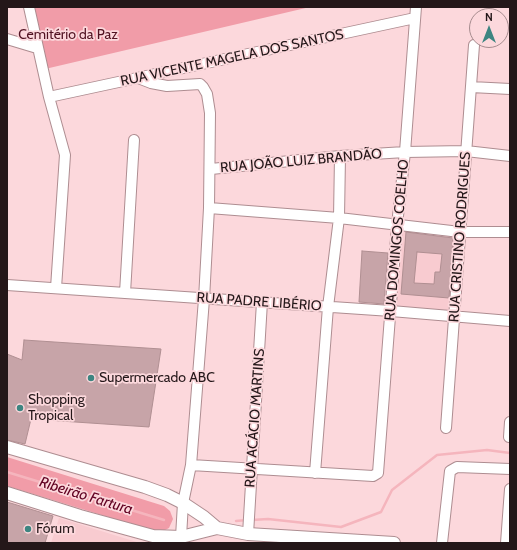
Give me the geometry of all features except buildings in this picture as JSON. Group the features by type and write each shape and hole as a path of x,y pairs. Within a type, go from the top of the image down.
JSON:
{"street":[{"path":"29,7 37,48 65,155 56,288"},
{"name":"RUA DOMINGOS COELHO","path":"315,473 373,476 378,473 416,7"},
{"name":"RUA VICENTE MAGELA DOS SANTOS","path":"49,97 415,18"},
{"path":"7,39 37,48"},
{"name":"RUA CRISTINO RODRIGUES","path":"446,428 474,48"},
{"path":"138,78 158,85 167,86 200,84 207,94 210,113 211,169 204,299 191,465 183,503 181,537"},
{"path":"471,87 510,89"},
{"path":"125,293 134,140"},
{"name":"RUA JOÃO LUIZ BRANDÃO","path":"211,169 340,156 405,152 466,151 510,156"},
{"path":"191,465 315,473 328,307 339,218 340,156"},
{"path":"209,208 339,218 397,226 460,232 510,232"},
{"name":"RUA PADRE LIBÉRIO","path":"7,285 391,311 510,321"},
{"name":"RUA ACÁCIO MARTINS","path":"248,530 262,302"},
{"path":"509,437 510,422"},
{"path":"7,447 145,487 183,503 217,528"},
{"path":"442,543 450,471 457,467 510,469"},
{"path":"506,543 510,489"},
{"path":"7,493 80,516 153,536 181,537 217,528 248,530 314,540 394,543"}],"shaded area":[{"path":"402,229 457,233 450,311 395,307"},
{"path":"59,518 140,543 51,543"}],"green space":[{"name":"Cemitério da Paz","path":"32,7 310,7 45,69"},
{"path":"7,457 164,506 170,511 173,519 169,528 157,532 7,486"}],"waterway":[{"path":"252,520 268,519 341,527 381,512 392,490 437,455 487,450 510,453"},
{"name":"Ribeirão Fartura","path":"7,472 164,520"},
{"path":"236,521 247,520"}],"place":[{"name":"Supermercado ABC","path":"91,378"},
{"name":"Shopping Tropical","path":"20,408"},
{"name":"Fórum","path":"28,529"}]}
